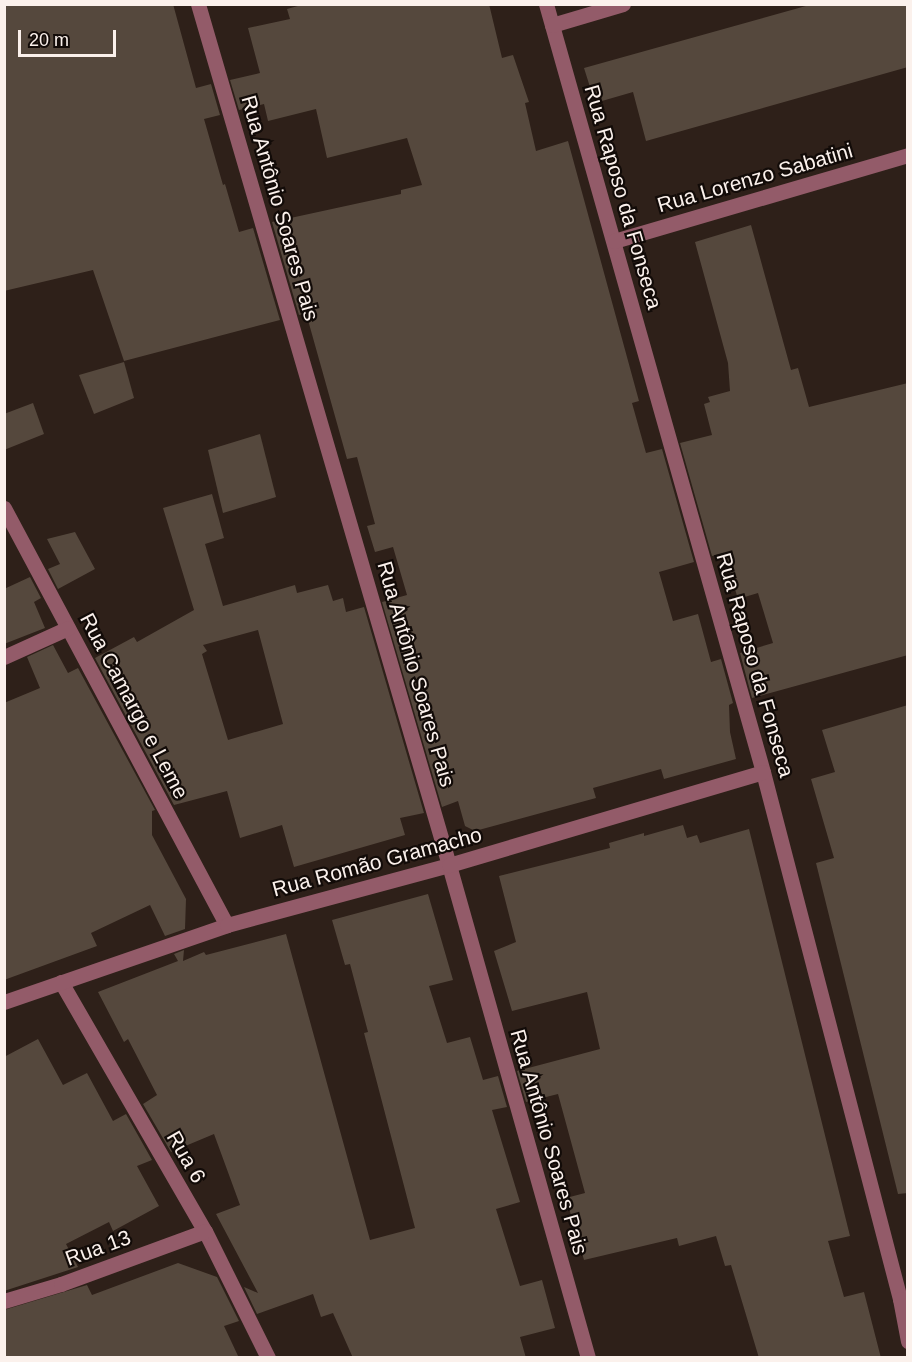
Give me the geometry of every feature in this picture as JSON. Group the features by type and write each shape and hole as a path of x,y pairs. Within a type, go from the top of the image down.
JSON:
{"street":[{"name":"Rua Antônio Soares Pais","path":"198,4 449,865 588,1358"},
{"name":"Rua Raposo da Fonseca","path":"546,4 763,772 904,1299 908,1341"},
{"path":"552,25 623,4"},
{"name":"Rua Lorenzo Sabatini","path":"614,241 907,158"},
{"name":"Rua Camargo e Leme","path":"4,508 227,925"},
{"path":"4,657 68,628"},
{"name":"Rua Romão Gramacho","path":"4,1002 227,925 449,865 763,772"},
{"name":"Rua 6","path":"61,982 205,1232 268,1358"},
{"name":"Rua 13","path":"4,1301 61,1284 205,1232"}],"building":[{"path":"4,4 173,4 196,88 211,84 220,115 204,119 223,185 225,184 239,232 253,228 280,320 124,361 93,270 4,291"},
{"path":"305,4 489,4 502,58 513,55 529,102 525,103 536,151 568,141 639,401 632,403 646,453 662,449 694,562 659,572 673,621 698,614 711,662 721,659 733,703 729,705 730,732 736,759 664,779 661,769 593,788 596,798 475,831 465,826 458,801 442,807 382,602 407,595 393,547 375,552 367,526 375,524 357,457 347,459 306,313 299,315 272,222 401,194 401,190 422,185 407,138 327,158 316,109 268,121 264,104 239,110 230,80 260,73 248,28 290,19 287,9"},
{"path":"813,4 908,4 908,67 646,141 633,92 595,103 584,68"},
{"path":"751,225 791,370 798,368 809,407 908,383 908,655 752,698 740,653 773,643 758,593 738,599 724,553 712,556 680,443 712,435 704,404 710,402 708,397 730,391 728,363 695,242"},
{"path":"124,362 134,398 94,414 79,375"},
{"path":"33,403 44,434 4,450 4,414"},
{"path":"260,434 276,497 223,513 208,450"},
{"path":"212,494 224,538 205,544 223,606 295,585 297,593 328,585 333,601 343,598 346,612 364,607 424,813 400,818 405,835 294,867 282,825 240,838 227,791 174,805 95,658 134,637 137,642 194,610 163,508","holes":["258,630 283,724 228,740 202,654 207,651 203,645"]},
{"path":"75,532 95,569 58,589 48,569 60,564 47,539"},
{"path":"30,577 41,598 34,602 45,628 4,644 4,589"},
{"path":"53,645 68,673 78,668 155,810 152,811 152,835 186,899 185,929 165,936 150,905 91,933 97,946 4,980 4,703 40,688 27,657"},
{"path":"908,705 908,1193 898,1194 816,863 834,858 811,779 835,772 822,730"},
{"path":"683,825 687,838 697,835 700,843 749,829 850,1236 828,1241 844,1297 864,1292 881,1358 759,1358 731,1265 725,1266 716,1236 679,1246 677,1238 584,1260 566,1198 585,1193 558,1094 526,1102 517,1071 600,1049 587,992 512,1011 494,951 516,942 499,876 610,848 609,843 644,833 644,836"},
{"path":"428,894 453,980 429,986 447,1043 470,1037 483,1080 498,1076 507,1107 492,1110 520,1202 496,1209 520,1286 542,1280 555,1328 520,1337 526,1358 353,1358 333,1313 321,1317 313,1294 257,1314 244,1287 258,1293 216,1214 240,1205 214,1134 171,1152 143,1104 157,1095 128,1039 124,1042 98,992 178,961 174,954 184,950 183,961 204,952 206,955 286,934 370,1240 415,1228 364,1033 368,1032 350,964 345,965 332,920"},
{"path":"38,1039 63,1085 87,1073 113,1121 126,1114 152,1160 137,1166 159,1206 113,1231 109,1222 66,1244 78,1267 4,1291 4,1057"},
{"path":"178,1263 217,1277 239,1321 224,1326 239,1358 4,1358 4,1310 87,1285 92,1295"}]}
